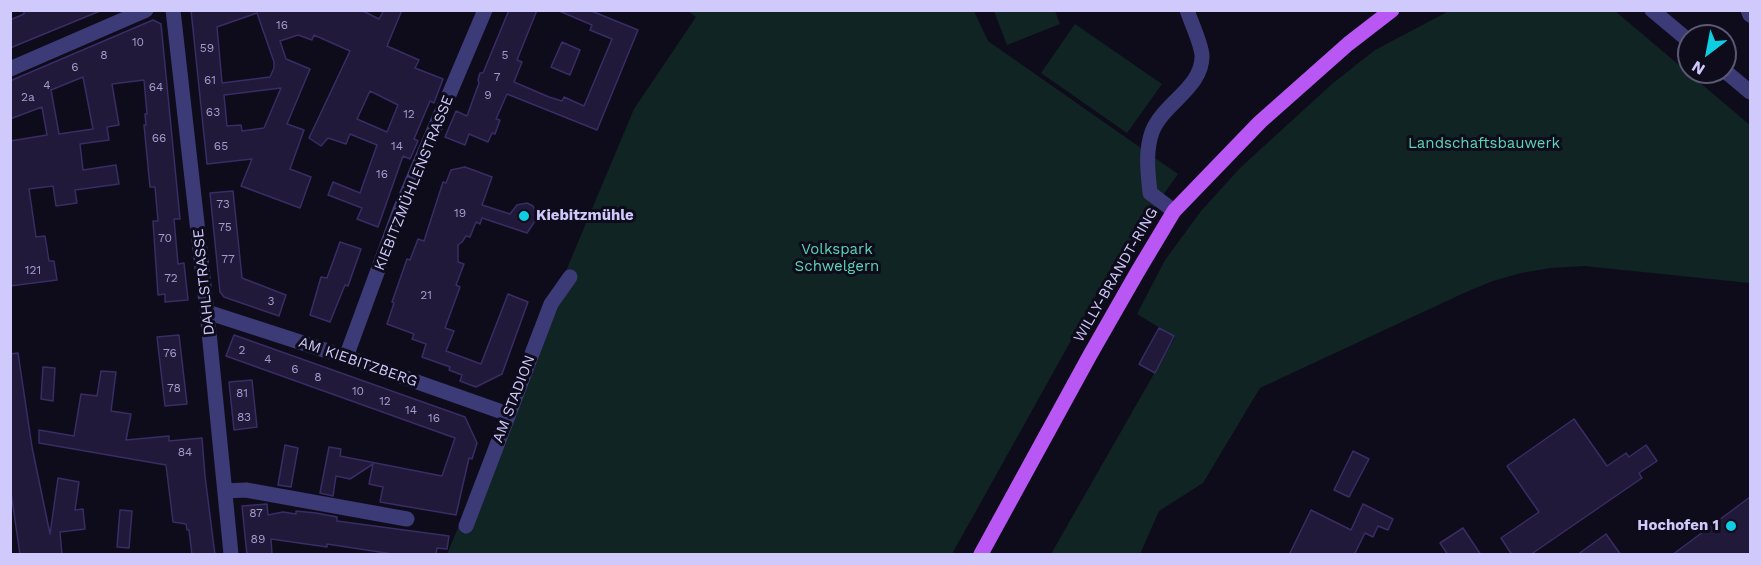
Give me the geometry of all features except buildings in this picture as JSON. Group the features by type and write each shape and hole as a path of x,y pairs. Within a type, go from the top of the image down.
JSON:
{"main road":[{"name":"WILLY-BRANDT-RING","path":"981,555 1132,280 1174,211 1260,122 1348,44 1392,10"}],"street":[{"path":"10,69 146,10"},
{"name":"DAHLSTRASSE","path":"173,10 207,312 231,555"},
{"name":"KIEBITZMÜHLENSTRASSE","path":"346,357 400,210 485,10"},
{"path":"1174,211 1150,193 1147,164 1153,130 1165,111 1188,88 1199,72 1202,54 1187,10"},
{"path":"1652,10 1677,31"},
{"path":"1748,10 1750,15"},
{"path":"1737,81 1750,92"},
{"name":"AM STADION","path":"466,526 551,304 570,277"},
{"name":"AM KIEBITZBERG","path":"207,312 346,357 508,414"},
{"path":"225,491 246,490 407,519"}],"green space":[{"name":"Volkspark Schwelgern","path":"688,11 974,11 988,41 1178,174 1112,267 952,554 447,554 634,109 696,17"},
{"path":"994,11 1055,11 1060,24 1007,45"},
{"name":"Landschaftsbauwerk","path":"1449,11 1615,11 1677,63 1677,84 1701,84 1750,125 1750,283 1584,266 1550,268 1493,281 1260,388 1203,483 1159,511 1140,554 1051,554 1175,337 1137,314 1165,260 1201,211 1240,168 1332,84 1375,50"},
{"path":"1075,24 1162,84 1127,133 1041,73"}],"place":[{"name":"Kiebitzmühle","path":"524,216"},
{"name":"Hochofen 1","path":"1731,526"}]}
